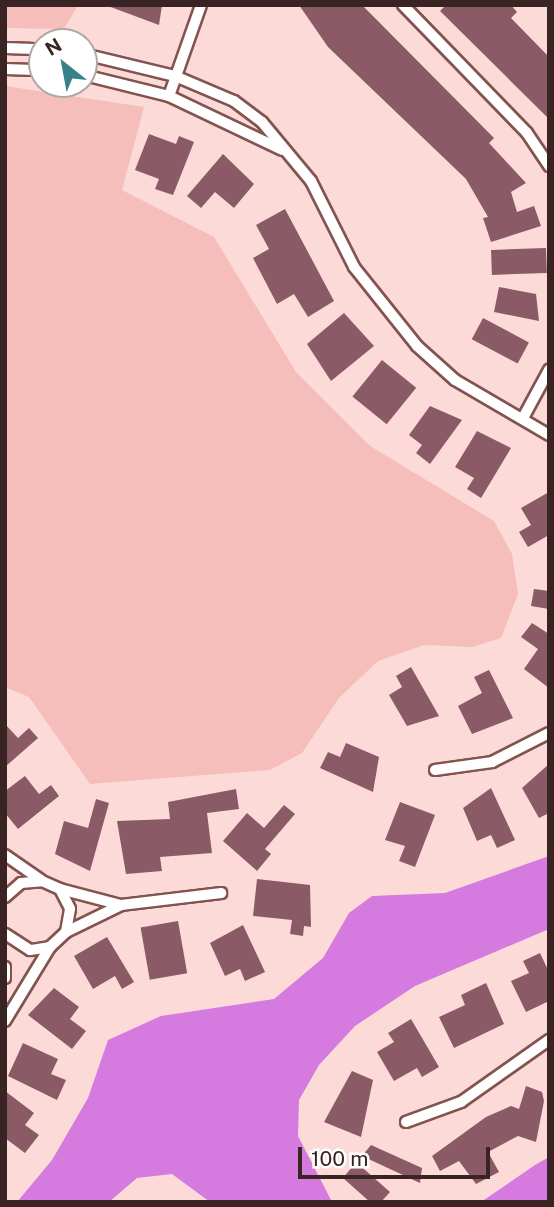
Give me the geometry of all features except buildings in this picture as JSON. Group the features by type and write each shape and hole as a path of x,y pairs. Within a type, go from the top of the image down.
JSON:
{"street":[{"path":"169,96 201,5"},
{"path":"403,5 527,133 549,166"},
{"path":"5,48 28,49"},
{"path":"98,57 175,76 234,101 310,181 354,267 417,346 455,380 549,435"},
{"path":"5,69 28,70"},
{"path":"98,78 169,96 286,153"},
{"path":"523,418 549,370"},
{"path":"435,770 492,762 549,733"},
{"path":"5,855 60,890 121,905"},
{"path":"5,897 21,883 42,881"},
{"path":"60,890 70,909 66,932"},
{"path":"5,1021 50,947 66,932 121,905 221,893"},
{"path":"5,934 30,950 50,947"},
{"path":"5,967 5,978"},
{"path":"406,1122 461,1101 549,1040"}],"shaded area":[{"path":"5,5 78,5 65,28 5,28"},
{"path":"5,86 28,89 28,98 84,98 144,107 122,190 214,237 296,372 370,446 494,521 512,554 518,594 501,638 472,647 424,645 378,661 339,698 302,753 270,770 90,784 29,697 5,687"},
{"path":"549,856 549,929 415,986 355,1026 319,1065 299,1100 298,1136 332,1202 210,1202 172,1174 137,1178 109,1202 17,1202 52,1160 88,1098 108,1040 161,1016 274,999 323,958 349,913 372,896 445,893"},
{"path":"549,1157 549,1202 481,1202 535,1165"}]}
